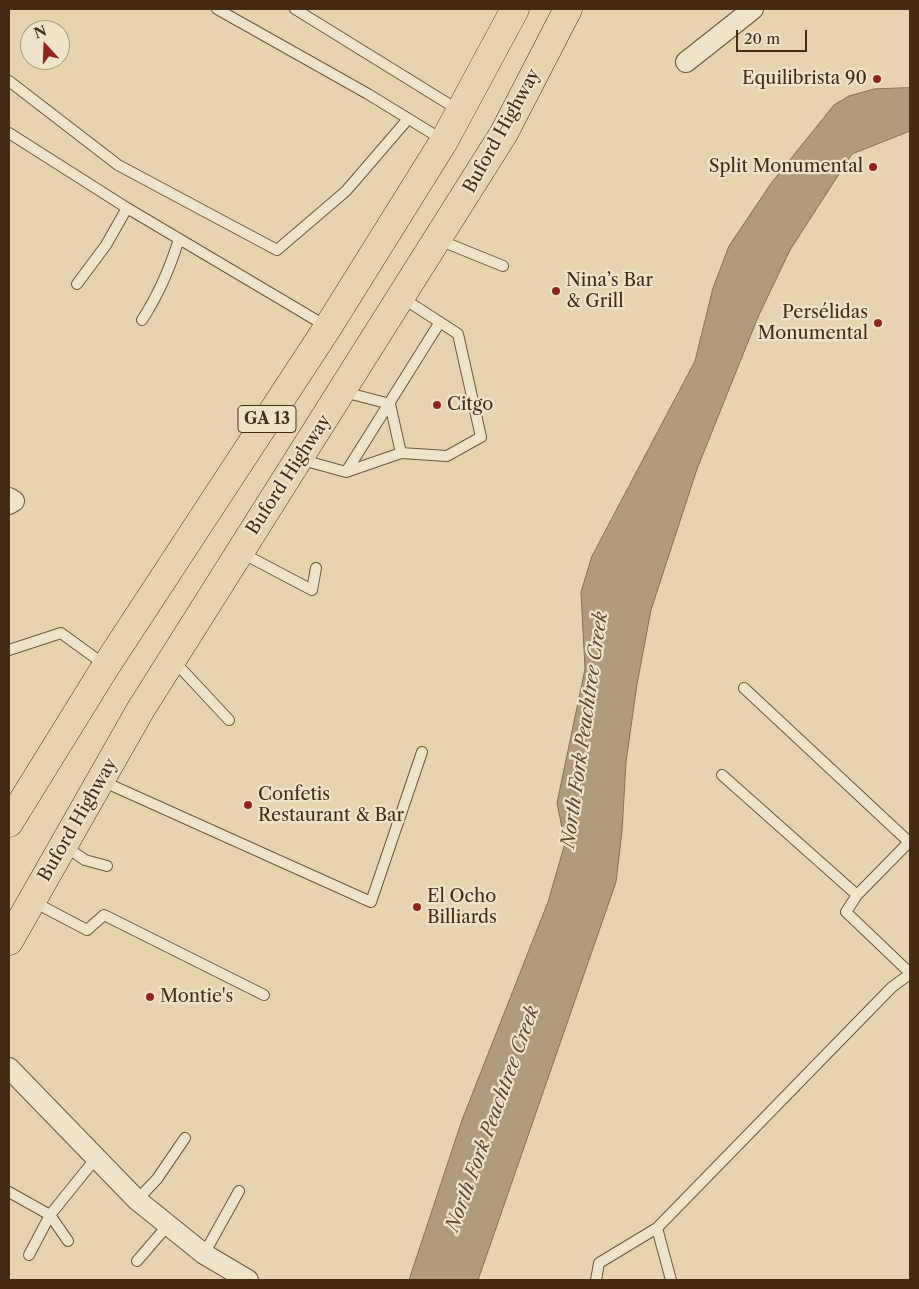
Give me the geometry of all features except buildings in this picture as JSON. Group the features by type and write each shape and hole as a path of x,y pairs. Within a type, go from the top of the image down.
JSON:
{"main road":[{"name":"GA 13","path":"9,823 106,666 328,327 444,141 515,9"},
{"name":"Buford Highway","path":"9,941 172,659 239,551 343,392 504,133 568,9"}],"street":[{"path":"686,62 752,9"},
{"path":"9,498 14,501 9,504"},
{"path":"9,1068 137,1200 204,1254 241,1278"}],"lane":[{"path":"217,9 444,141"},
{"path":"295,9 461,112"},
{"path":"9,81 118,165 277,250 346,191 408,119"},
{"path":"9,133 127,208 328,327"},
{"path":"77,284 106,245 127,208"},
{"path":"142,320 154,302 168,272 179,239"},
{"path":"438,240 503,266"},
{"path":"298,459 346,472 400,453 447,456 481,438 458,334 401,296"},
{"path":"346,472 440,322"},
{"path":"343,392 390,404"},
{"path":"390,404 400,453"},
{"path":"239,551 312,590 316,568"},
{"path":"9,650 60,634 106,666"},
{"path":"172,659 229,720"},
{"path":"596,1280 598,1263 657,1228 892,987 910,974 846,912 857,895 910,841 744,688"},
{"path":"100,781 371,902 422,752"},
{"path":"722,775 857,895"},
{"path":"63,845 85,860 107,866"},
{"path":"32,901 87,930 104,915 264,995"},
{"path":"137,1200 157,1180 185,1138"},
{"path":"28,1255 50,1216 96,1158"},
{"path":"204,1254 239,1191"},
{"path":"9,1192 50,1216 68,1241"},
{"path":"137,1261 168,1225"},
{"path":"657,1228 671,1280"}],"water":[{"name":"North Fork Peachtree Creek","path":"910,88 910,131 852,154 790,250 758,317 697,469 651,610 637,684 626,762 622,831 616,882 478,1280 409,1280 462,1120 548,902 565,843 557,803 585,669 581,592 592,556 695,361 713,288 729,246 772,182 834,105 849,96 874,89"}],"place":[{"name":"Equilibrista 90","path":"877,79"},
{"name":"Split Monumental","path":"873,167"},
{"name":"Nina’s Bar & Grill","path":"556,291"},
{"name":"Persélidas Monumental","path":"878,323"},
{"name":"Citgo","path":"437,405"},
{"name":"Confetis Restaurant & Bar","path":"248,805"},
{"name":"El Ocho Billiards","path":"417,907"},
{"name":"Montie's","path":"150,997"}]}
